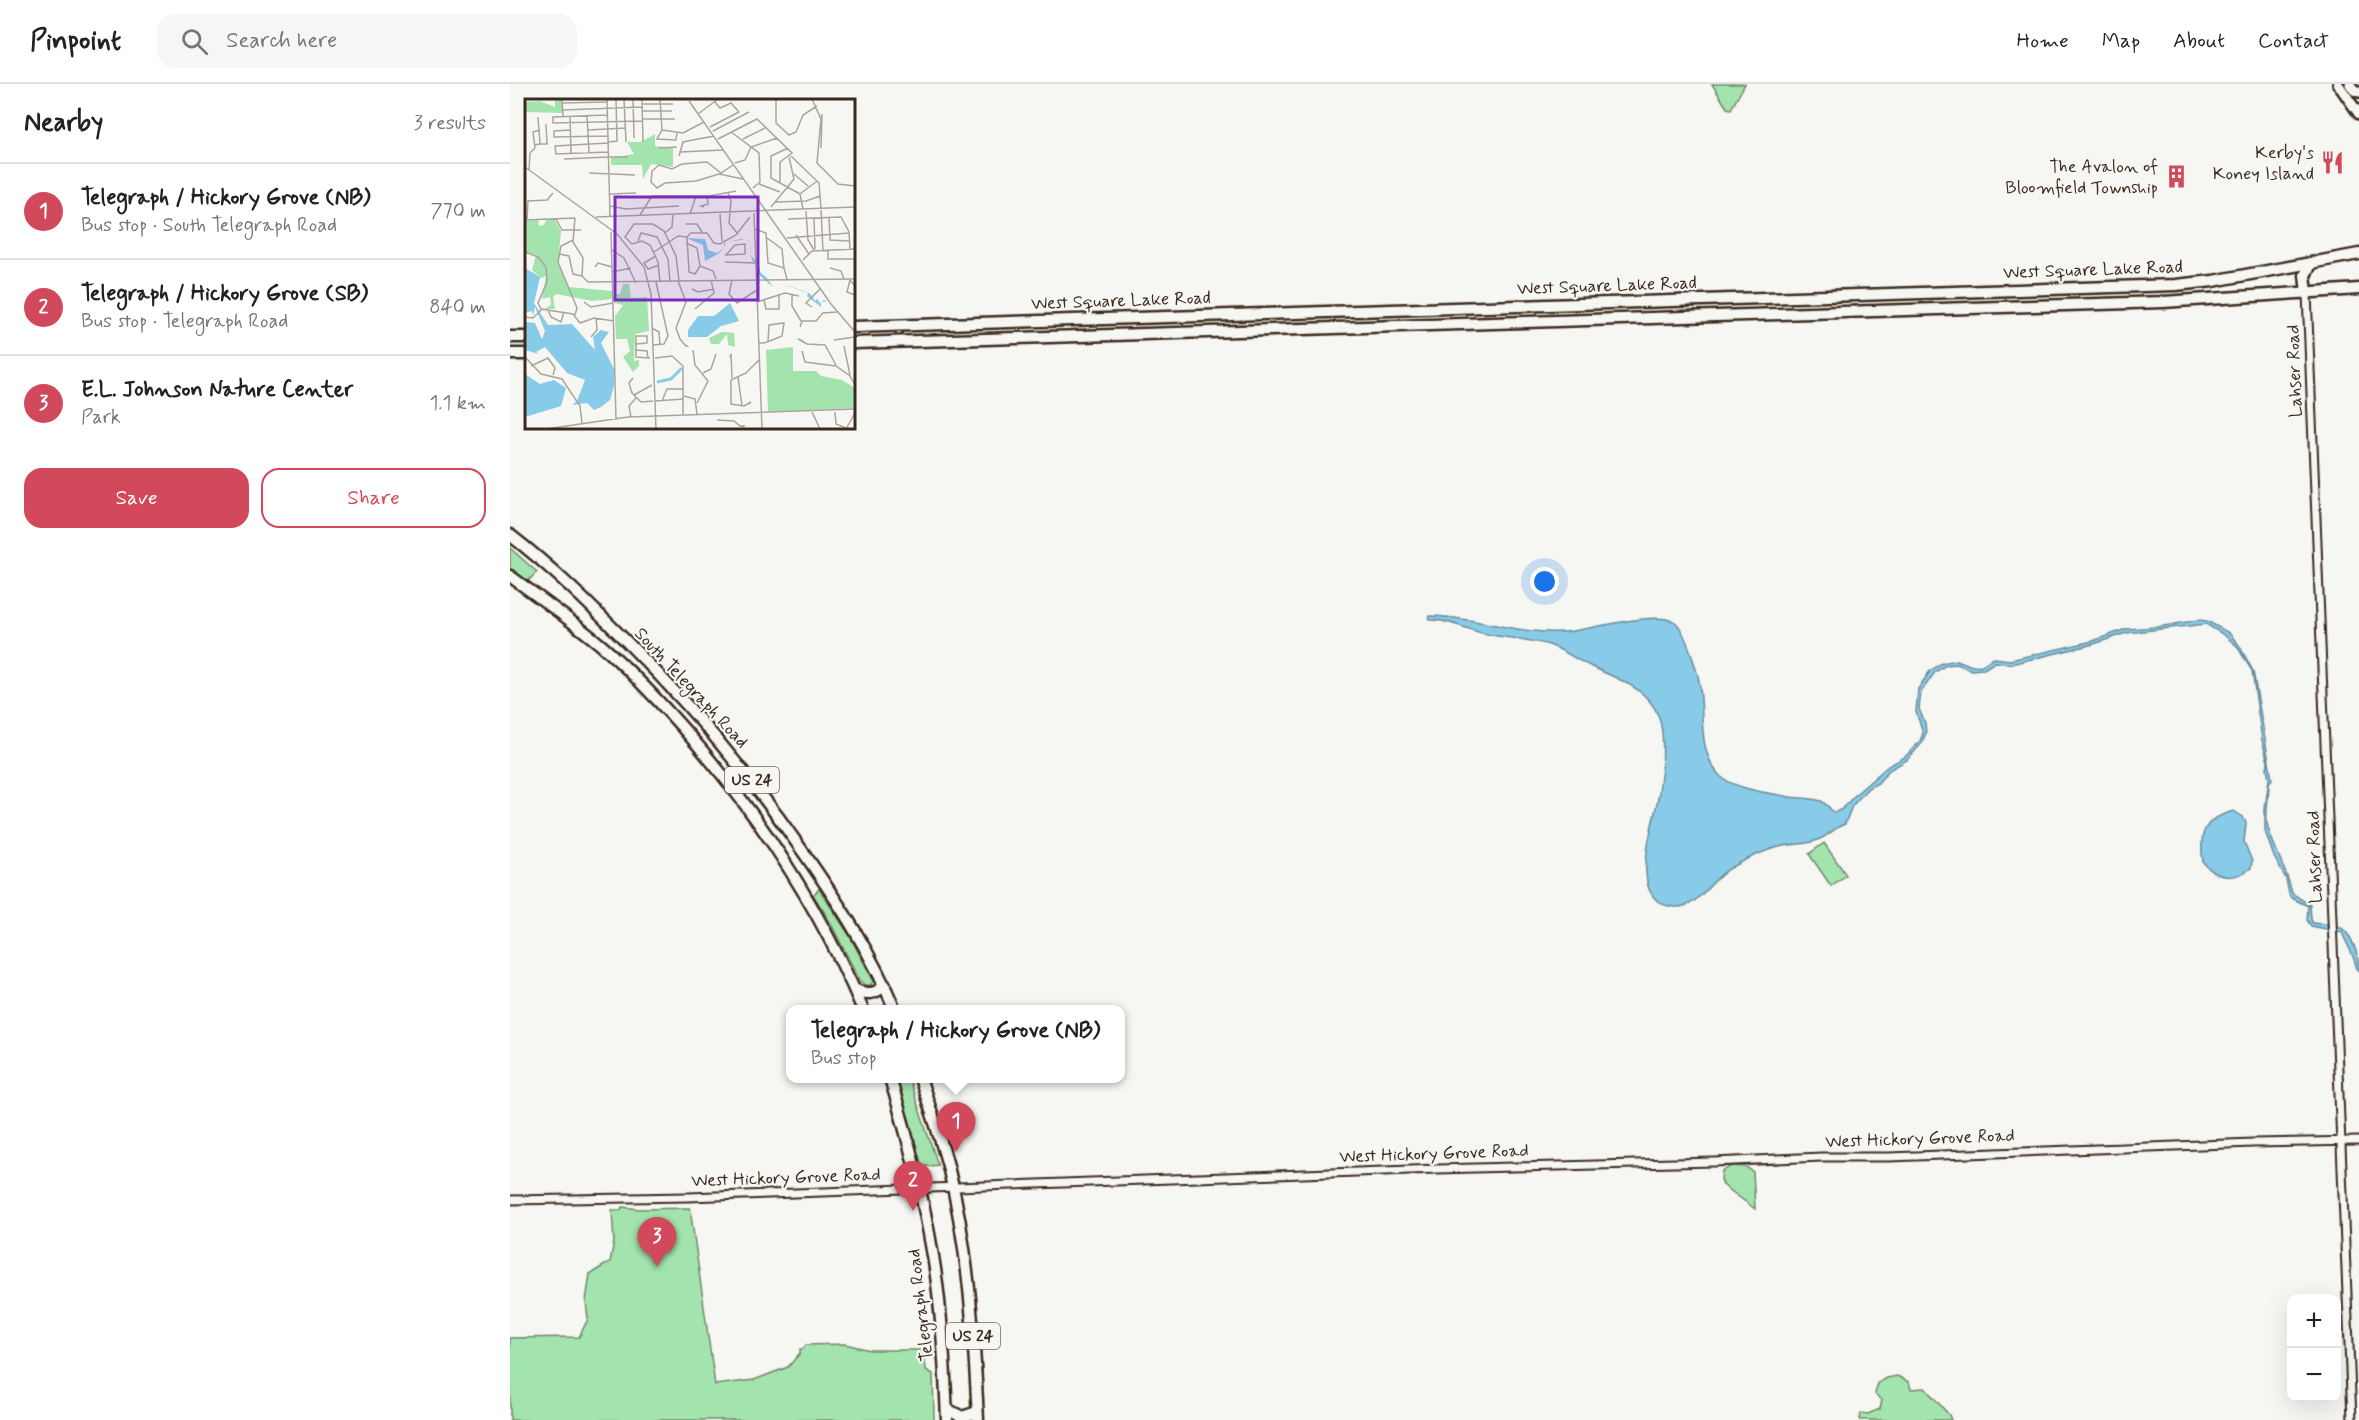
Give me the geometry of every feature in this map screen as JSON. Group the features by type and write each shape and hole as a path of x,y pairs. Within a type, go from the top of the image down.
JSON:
{"highway":[{"name":"West Square Lake Road","path":"855,327 2176,285 2213,281 2359,254"},
{"path":"2307,293 2304,275 2312,263"},
{"name":"West Square Lake Road","path":"855,343 2173,302 2359,289"},
{"name":"South Telegraph Road","path":"510,535 546,563 586,600 661,676 731,755 776,812 834,896 885,985 893,1005"},
{"name":"South Telegraph Road","path":"510,576 602,646 647,690 729,782 795,876 823,924 861,1005"},
{"path":"854,989 867,994 885,985"},
{"name":"US 24","path":"891,1083 920,1187"},
{"name":"US 24","path":"921,1083 952,1186 969,1289 977,1416"},
{"name":"Telegraph Road","path":"920,1187 939,1294 947,1415"},
{"path":"947,1415 977,1416"}],"main road":[{"path":"2338,84 2359,114"},
{"path":"2350,84 2354,90 2359,92"}],"street":[{"name":"Lahser Road","path":"2307,293 2352,1420"},
{"name":"West Hickory Grove Road","path":"510,1200 688,1197 920,1187 2359,1141"}],"green space":[{"path":"1712,84 1745,84 1731,109 1727,108"},
{"path":"510,548 537,572 528,581 510,568"},
{"path":"1824,843 1846,875 1831,886 1809,854"},
{"path":"819,889 848,933 873,980 871,985 865,985 860,981 828,918 813,895"},
{"path":"896,1083 910,1083 938,1165 921,1167"},
{"path":"1732,1166 1746,1167 1753,1172 1755,1209 1723,1185 1722,1171"},
{"path":"622,1207 690,1208 715,1385 754,1380 788,1367 800,1353 800,1349 806,1345 845,1344 870,1350 924,1350 926,1370 933,1374 934,1420 510,1420 510,1338 579,1337 588,1319 586,1301 590,1274 610,1262 614,1242 612,1210 621,1210"},
{"path":"1897,1376 1909,1382 1911,1389 1925,1388 1951,1420 1860,1420 1861,1413 1868,1414 1880,1409 1882,1400 1875,1394 1878,1383"}],"water":[{"path":"1429,616 1465,619 1538,632 1573,631 1641,619 1667,619 1675,622 1685,639 1697,671 1704,741 1712,765 1720,776 1733,784 1751,789 1821,801 1834,813 1842,809 1888,766 1905,757 1920,741 1923,733 1916,712 1918,689 1930,671 1942,663 1957,660 1972,666 1982,665 1994,658 2010,660 2093,641 2126,629 2207,621 2229,633 2239,645 2253,671 2272,779 2269,784 2268,826 2292,893 2310,905 2313,923 2337,926 2347,933 2356,953 2359,972 2342,932 2311,926 2307,920 2308,906 2291,898 2289,894 2286,879 2274,857 2265,831 2268,762 2262,740 2252,671 2237,646 2206,624 2126,633 2094,644 2011,664 1995,662 1984,669 1971,670 1957,664 1946,665 1935,672 1921,692 1919,709 1925,723 1926,733 1922,743 1907,760 1889,770 1878,783 1868,788 1852,806 1845,824 1819,840 1783,846 1746,860 1722,874 1691,903 1675,907 1659,902 1650,892 1646,876 1646,858 1660,784 1663,742 1658,715 1653,705 1629,684 1549,645 1482,633 1430,620"},
{"path":"2234,811 2243,817 2246,823 2244,842 2252,861 2251,868 2238,875 2219,875 2203,862 2203,835 2205,829 2216,818"}],"place":[{"name":"Kerby's Koney Island","path":"2332,163"},
{"name":"The Avalon of Bloomfield Township","path":"2176,177"},
{"name":"Telegraph / Hickory Grove (NB)","path":"956,1152"},
{"name":"Telegraph / Hickory Grove (SB)","path":"913,1211"},
{"name":"E.L. Johnson Nature Center","path":"657,1267"}]}
